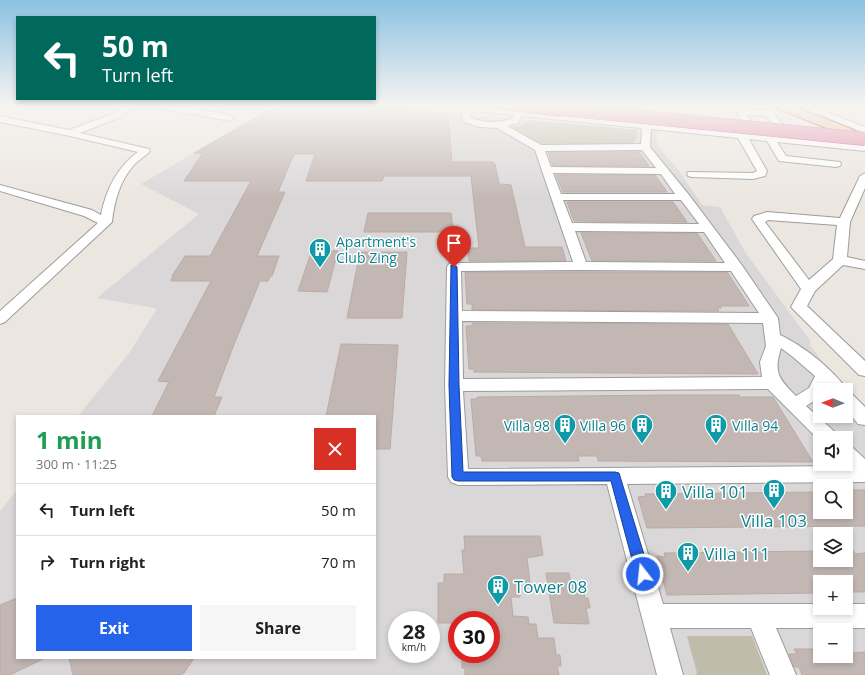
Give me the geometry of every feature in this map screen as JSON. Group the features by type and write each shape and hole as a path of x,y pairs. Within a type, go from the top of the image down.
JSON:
{"street":[{"path":"0,319 106,222 109,205 116,185 131,162 145,151 85,136"},
{"path":"519,136 539,148 645,148"},
{"path":"646,136 645,148 665,171 708,228 770,318 774,346 768,362 772,383 822,431"},
{"path":"692,174 753,176 761,174 762,171 742,136"},
{"path":"747,136 865,148"},
{"path":"771,139 783,158 836,164"},
{"path":"539,148 582,266"},
{"path":"547,170 665,171"},
{"path":"864,181 844,222 840,260 808,289 799,307 865,370"},
{"path":"0,188 88,213 106,222"},
{"path":"556,197 685,197"},
{"path":"808,289 758,219 767,216 844,222"},
{"path":"568,227 708,228"},
{"path":"840,260 865,265"},
{"path":"736,267 454,267 454,385 458,477 865,472"},
{"path":"455,316 770,318"},
{"path":"772,337 786,343 831,383"},
{"path":"794,405 816,392 824,375"},
{"path":"454,385 772,383"},
{"path":"853,406 865,419"},
{"path":"853,460 865,472"},
{"path":"615,476 655,616 670,675"},
{"path":"655,616 865,616"},
{"path":"760,616 783,675"}],"shaded area":[{"path":"450,136 569,136 633,146 637,136 656,136 659,148 679,171 702,205 720,207 745,252 811,342 809,344 840,383 813,383 813,423 853,423 853,399 865,413 865,675 0,675 0,511 16,491 16,659 376,659 376,415 79,415 130,352 156,310 154,308 97,298 199,214 141,184 194,153 451,155"},
{"path":"527,136 637,136 633,146 545,146"},
{"path":"687,636 752,636 767,675 695,675 697,673"}],"building":[{"path":"223,136 450,136 452,162 493,162 495,164 499,184 511,185 525,247 562,247 566,261 469,261 468,248 479,248 471,176 384,176 382,181 306,181 315,154 294,154 278,192 285,192 257,256 279,256 272,276 270,276 268,281 260,281 235,342 214,397 222,397 214,415 152,415 169,382 158,381 211,281 171,281 172,276 185,256 210,256 251,181 184,181 203,153 194,153"},
{"path":"548,152 639,152 649,166 553,166"},
{"path":"556,175 655,175 667,192 563,192"},
{"path":"567,202 673,202 687,222 574,221"},
{"path":"368,213 451,213 453,229 451,229 452,232 364,232"},
{"path":"581,233 697,233 716,261 592,261"},
{"name":"Apartment's Club Zing","path":"312,250 338,251 327,292 298,291"},
{"path":"360,252 407,252 402,318 347,318"},
{"path":"465,272 727,272 749,306 720,306 721,308 717,308 719,311 472,310 472,304 467,304"},
{"path":"473,323 728,324 758,374 474,372 474,369 469,369 466,326 471,326"},
{"path":"341,344 398,345 390,449 376,449 376,415 326,415"},
{"path":"739,395 740,397 773,397 813,462 598,461 597,456 578,456 579,461 482,461 481,456 476,456 471,399 477,399 477,397"},
{"path":"853,490 865,490 865,526 647,528 638,497 646,496 645,494 813,492 813,519 853,519"},
{"path":"464,536 540,536 543,555 527,558 530,583 519,583 520,597 511,597 513,616 528,617 529,624 536,624 538,638 554,638 556,655 560,655 561,666 557,666 559,675 465,675 465,668 462,668 462,663 500,663 500,611 448,611 448,623 440,623 440,611 438,611 438,583 444,583 444,574 464,574 462,550 465,550"},
{"path":"853,550 855,554 865,553 865,592 853,592 853,575 813,575 813,593 667,595 657,556 665,557 664,553 813,551 813,567 853,567"},
{"name":"Tower 08","path":"546,573 569,573 571,583 582,584 585,598 588,598 590,608 586,608 589,624 554,623"},
{"path":"16,598 16,659 43,659 10,675 0,675 0,605"},
{"path":"794,649 813,649 813,663 853,663 853,653 865,652 865,675 802,675 799,667 794,667 789,654 797,654"},
{"path":"69,659 193,659 184,673 180,675 73,675"}],"place":[{"name":"Apartment's Club Zing","path":"320,268"},
{"name":"Villa 98","path":"565,444"},
{"name":"Villa 96","path":"642,444"},
{"name":"Villa 94","path":"716,444"},
{"name":"Villa 101","path":"666,510"},
{"name":"Villa 103","path":"774,510"},
{"name":"Villa 111","path":"688,572"},
{"name":"Tower 08","path":"498,606"}],"route":[{"path":"454,267 454,385 458,477 615,476 643,574"}]}
